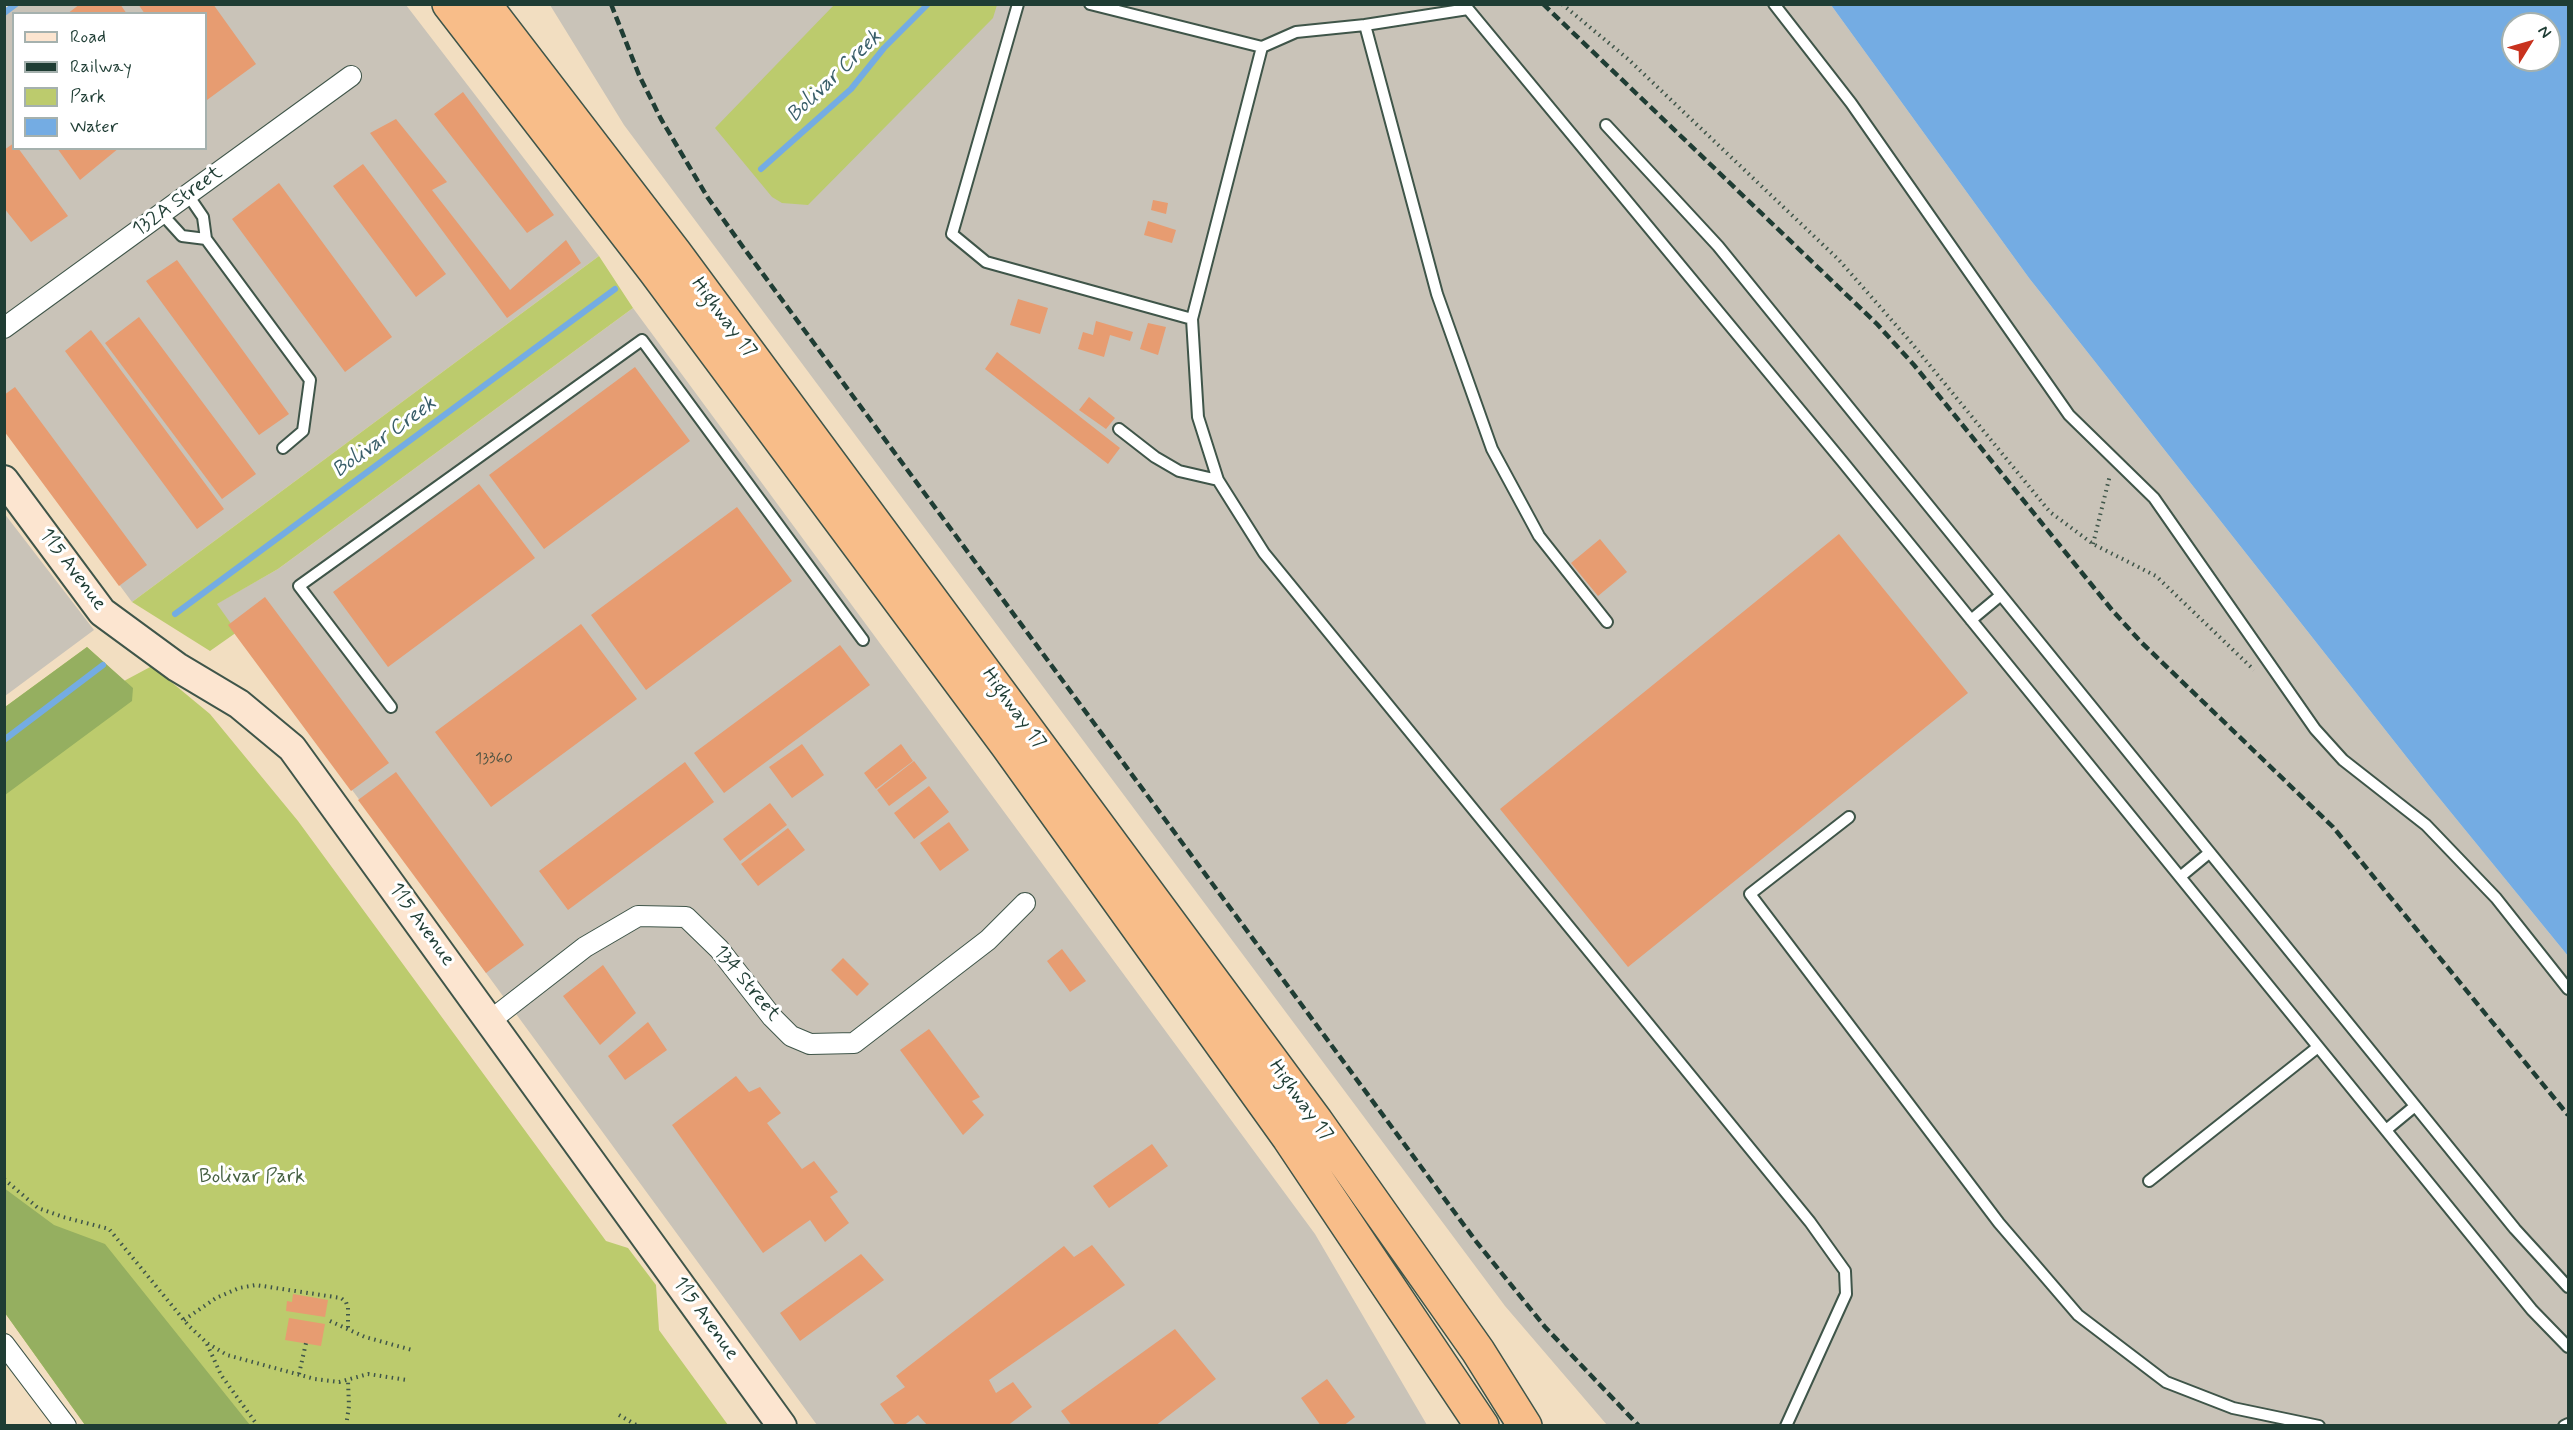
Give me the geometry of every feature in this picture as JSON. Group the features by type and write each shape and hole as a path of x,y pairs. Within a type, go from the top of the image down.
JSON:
{"highway":[{"name":"Highway 17","path":"450,4 655,271 1007,744 1295,1148 1482,1425"},
{"name":"Highway 17","path":"484,4 675,253 1294,1092 1471,1341 1525,1425"}],"street":[{"name":"132A Street","path":"4,328 351,76"},
{"name":"115 Avenue","path":"4,480 102,612 177,667 239,704 292,748 782,1425"},
{"name":"134 Street","path":"490,1020 585,947 638,916 686,917 718,949 772,1017 791,1036 810,1044 854,1043 988,939 1025,903"},
{"path":"4,1344 66,1425"}],"lane":[{"path":"1018,4 952,234 986,262 1192,319"},
{"path":"1090,4 1262,46 1296,32 1365,25 1468,9 1971,620 2532,1310 2568,1347"},
{"path":"1774,4 1851,103 2069,416 2154,498 2314,729 2343,760 2426,825 2496,898 2568,988"},
{"path":"1365,25 1437,294 1492,449 1539,536 1607,622"},
{"path":"1262,46 1192,319 1198,417 1218,480 1264,553 1810,1222 1845,1271 1846,1293 1786,1425"},
{"path":"1606,125 1718,246 2515,1229 2568,1287"},
{"path":"188,195 203,217 206,239 310,380 303,432 283,447"},
{"path":"162,214 182,236 206,239"},
{"path":"391,707 299,586 642,340 863,640"},
{"path":"1119,429 1155,457 1179,471 1218,480"},
{"path":"1971,620 2001,595"},
{"path":"1850,817 1750,894 1999,1223 2078,1315 2166,1382 2233,1408 2319,1425"},
{"path":"2180,877 2209,853"},
{"path":"2149,1181 2318,1047"},
{"path":"2386,1130 2415,1106"}],"path":[{"path":"1562,4 1628,59 1839,260 2050,512 2093,544 2156,576 2256,672"},
{"path":"2093,544 2114,460"},
{"path":"4,1179 38,1208 109,1229 184,1320 207,1343 227,1355 339,1382 368,1374 407,1380"},
{"path":"184,1320 216,1298 239,1288 256,1285 341,1298 346,1302 348,1308 348,1330"},
{"path":"330,1321 365,1337 412,1350"},
{"path":"207,1343 221,1375 258,1425"},
{"path":"299,1374 306,1344"},
{"path":"346,1425 349,1406 348,1381"},
{"path":"619,1415 638,1425"}],"shaded area":[{"path":"17,4 406,5 599,256 132,602 5,430 4,15"},
{"path":"550,5 1831,5 2029,278 2431,788 2568,956 2568,1425 1607,1425 1505,1306 624,125"},
{"path":"633,308 1315,1234 1427,1425 817,1425 216,604 278,569"},
{"path":"4,513 94,630 5,696 4,696"}],"green space":[{"path":"834,5 997,5 993,18 808,205 782,203 772,197 715,128"},
{"path":"599,256 633,308 278,569 217,604 237,632 210,651 132,602"},
{"name":"Bolivar Park","path":"87,647 124,681 152,666 210,714 298,821 606,1241 628,1248 656,1285 659,1330 728,1425 85,1425 5,1313 5,707"},
{"path":"87,647 133,688 132,701 5,795 5,707"},
{"path":"4,1188 54,1225 105,1244 250,1425 85,1425 5,1313"}],"water":[{"path":"1831,5 2568,5 2568,956 2431,788 2029,278"}],"building":[{"path":"80,4 120,4 126,12 70,12"},
{"path":"138,4 213,4 256,64 207,100 207,12 144,12"},
{"path":"463,92 554,215 527,233 434,114"},
{"path":"396,119 447,182 432,190 510,290 566,240 581,263 507,318 370,133"},
{"path":"12,144 12,150 19,150 68,216 31,242 4,208 4,150"},
{"path":"58,150 117,150 80,180"},
{"path":"363,164 446,274 416,297 333,186"},
{"path":"279,183 392,337 345,372 232,219"},
{"path":"1153,200 1168,203 1166,214 1151,210"},
{"path":"1148,221 1176,230 1172,243 1144,235"},
{"path":"177,260 289,414 259,435 146,281"},
{"path":"1018,299 1048,308 1040,334 1010,325"},
{"path":"139,317 256,474 222,499 105,343"},
{"path":"1096,321 1133,332 1130,341 1110,335 1104,357 1078,349 1083,332 1093,335"},
{"path":"1148,323 1166,327 1158,355 1140,349"},
{"path":"91,330 224,509 197,529 65,351"},
{"path":"997,352 1120,448 1108,464 985,369"},
{"path":"635,367 690,441 544,549 489,475"},
{"path":"15,387 147,565 119,586 4,431 4,395"},
{"path":"1089,397 1115,418 1106,429 1079,410"},
{"path":"479,484 535,558 388,667 333,592"},
{"path":"737,507 792,581 646,690 591,615"},
{"path":"1839,534 1968,693 1628,967 1500,809"},
{"path":"1600,539 1627,572 1598,596 1571,563"},
{"path":"265,597 389,763 351,791 228,625"},
{"path":"581,624 637,699 491,807 435,732"},
{"path":"840,645 870,685 724,793 694,753"},
{"path":"802,744 824,775 792,798 769,767"},
{"path":"901,744 913,761 876,789 864,773"},
{"path":"914,761 927,778 889,806 877,790"},
{"path":"685,762 714,802 568,910 539,871"},
{"path":"396,772 524,945 486,973 358,800"},
{"path":"929,786 949,812 914,839 894,813"},
{"path":"770,803 787,825 740,861 723,839"},
{"path":"949,822 969,850 940,871 920,843"},
{"path":"788,828 805,850 758,886 741,864"},
{"path":"1062,949 1086,981 1070,992 1047,961"},
{"path":"843,958 869,984 857,996 831,970"},
{"path":"603,965 636,1013 600,1045 563,996"},
{"path":"648,1022 667,1050 625,1080 608,1056"},
{"path":"929,1029 980,1097 972,1101 984,1115 963,1135 900,1050"},
{"path":"736,1076 749,1092 760,1087 781,1113 767,1123 802,1169 814,1161 838,1192 830,1197 849,1223 825,1242 810,1220 763,1253 672,1125"},
{"path":"1152,1144 1168,1166 1109,1208 1093,1186"},
{"path":"1092,1245 1125,1285 989,1380 996,1393 1013,1382 1032,1407 1007,1426 928,1426 918,1415 903,1426 896,1426 880,1404 905,1387 896,1376 1064,1246 1074,1257"},
{"path":"861,1254 884,1280 800,1341 780,1313"},
{"path":"293,1294 328,1300 325,1317 286,1311 287,1301 292,1302"},
{"path":"289,1318 325,1324 321,1346 285,1340"},
{"path":"1175,1329 1216,1379 1155,1426 1072,1426 1061,1411"},
{"path":"1327,1379 1355,1417 1343,1426 1321,1426 1301,1398"}],"waterway":[{"path":"4,13 16,4"},
{"name":"Bolivar Creek","path":"761,169 851,89 884,48 928,4"},
{"name":"Bolivar Creek","path":"175,614 615,289"},
{"name":"Bolivar Creek","path":"4,740 103,665"}],"railway":[{"path":"611,4 639,75 661,119 708,198 743,247 1475,1240 1545,1327 1639,1426"},
{"path":"1543,4 1877,324 1914,365 2112,610 2140,641 2333,827 2568,1115"}]}
